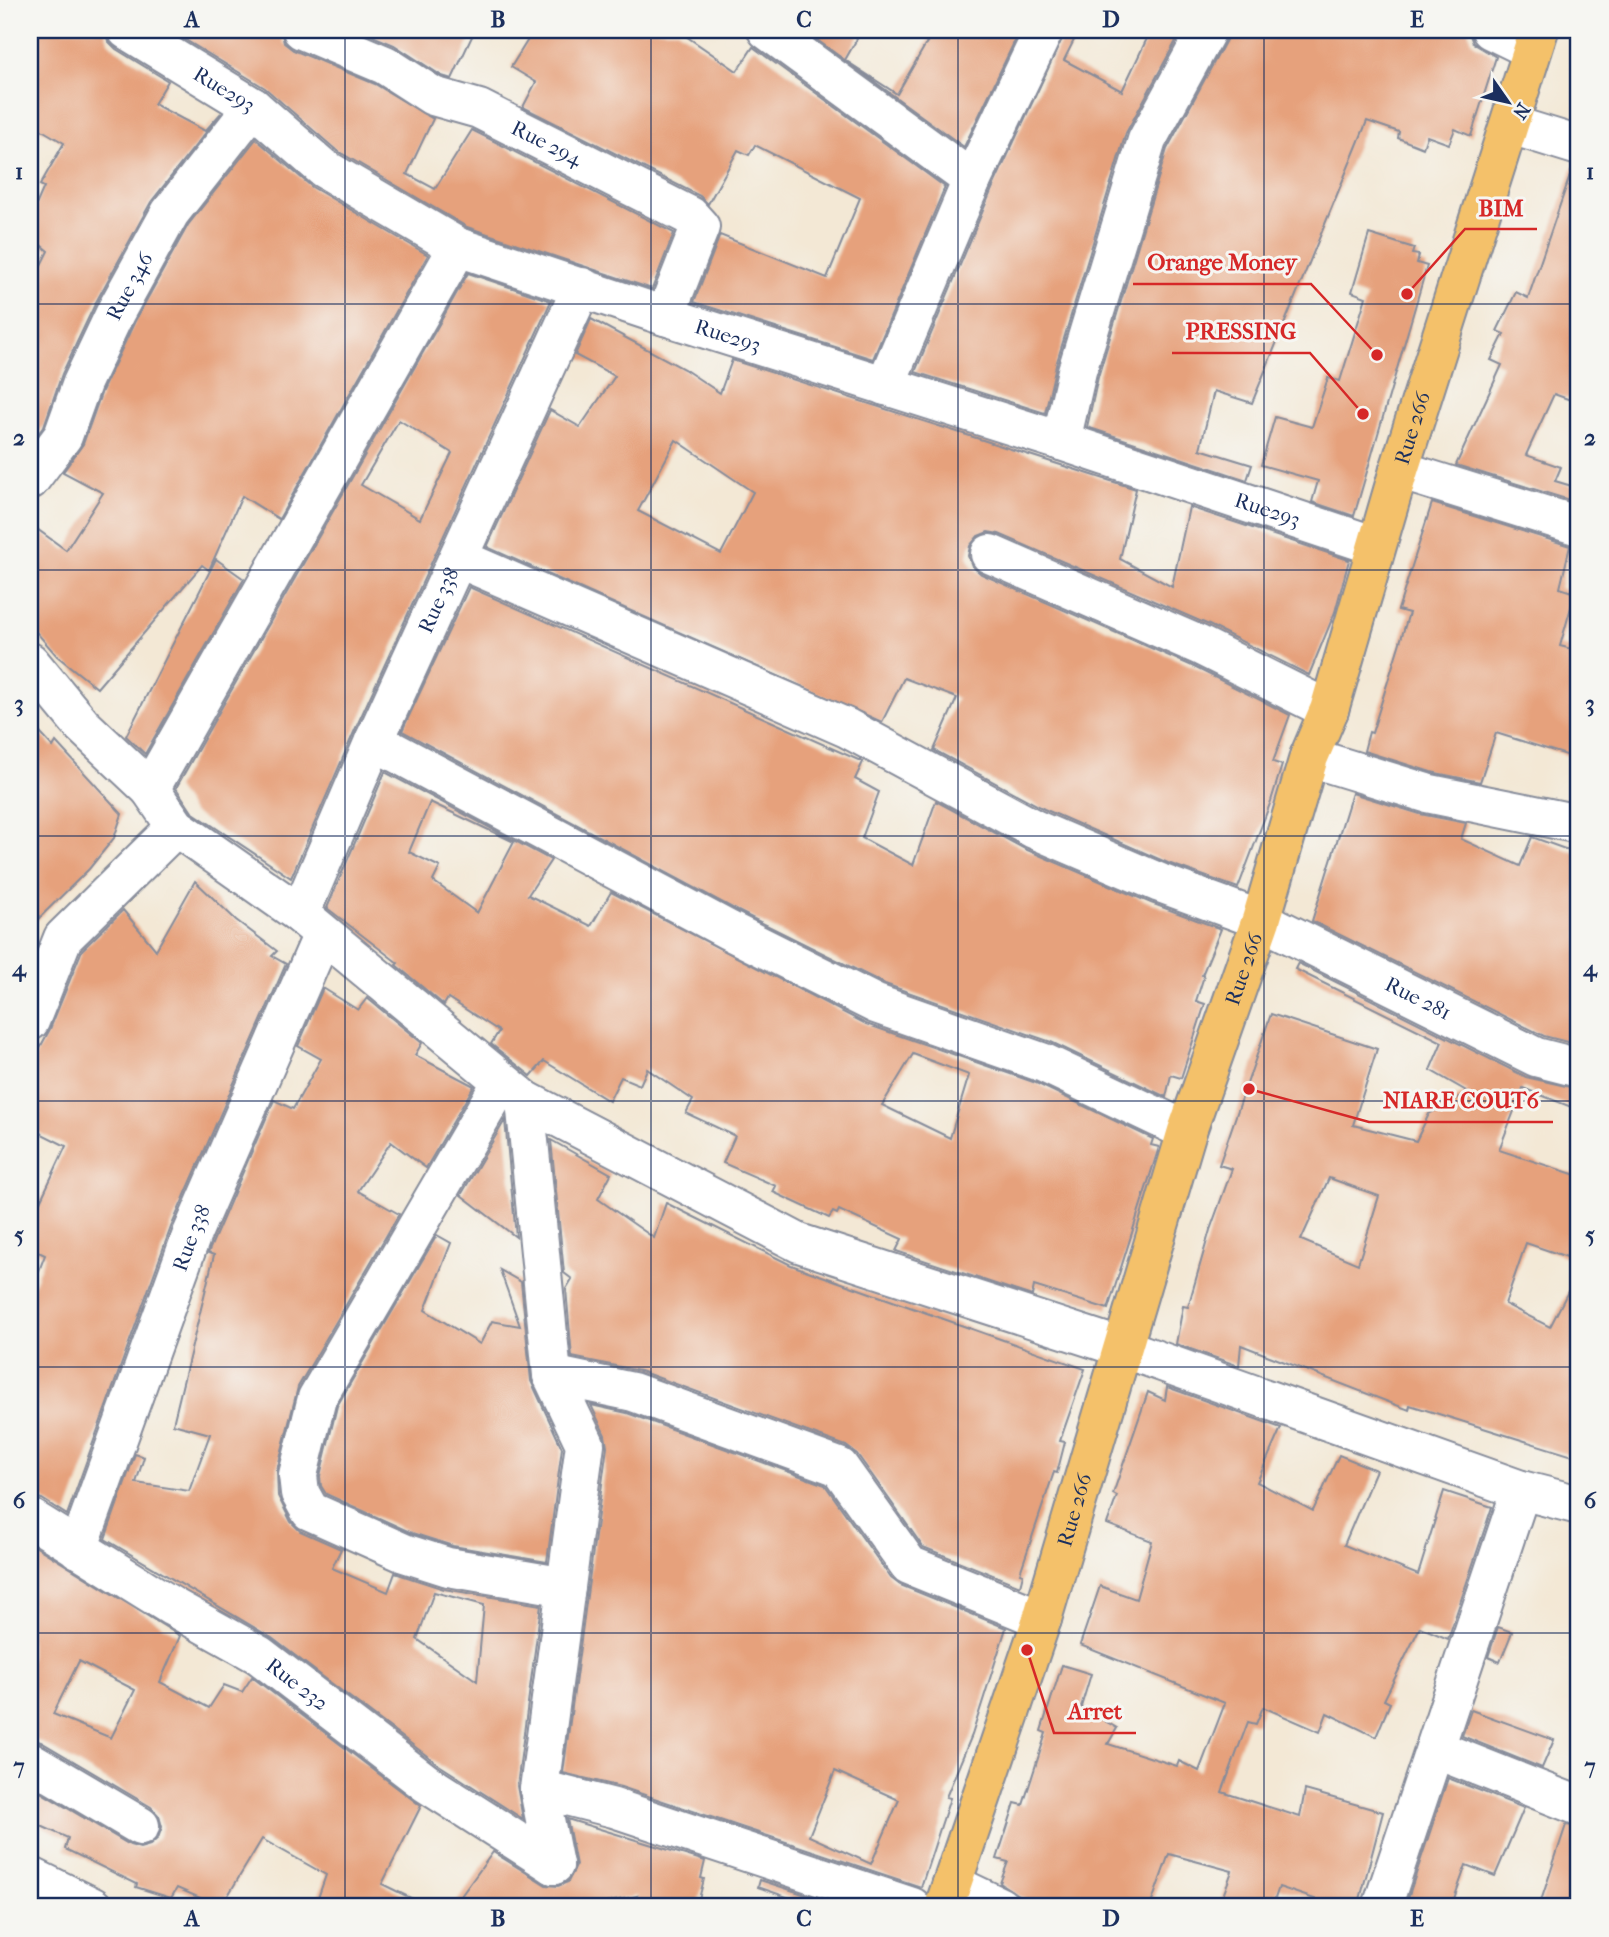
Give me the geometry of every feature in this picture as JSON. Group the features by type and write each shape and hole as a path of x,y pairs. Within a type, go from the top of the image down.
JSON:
{"main road":[{"name":"Rue 266","path":"948,1896 1042,1619 1187,1131 1261,920 1310,757 1329,710 1399,470 1511,125 1535,40"}],"street":[{"name":"Rue 294","path":"302,30 385,65 433,96 479,109 691,216 700,227 665,316"},
{"path":"766,30 972,180"},
{"path":"885,386 972,180 1044,30"},
{"path":"1062,441 1077,372 1147,140 1207,30"},
{"path":"1492,30 1535,40"},
{"name":"Rue293","path":"148,36 253,107 323,168 458,247 665,316 1062,441 1376,546"},
{"name":"Rue 346","path":"30,480 63,436 82,383 116,311 170,214 253,107"},
{"path":"1511,125 1579,146"},
{"path":"150,789 458,247"},
{"name":"Rue 338","path":"78,1549 192,1234 311,924 374,741 460,559 582,287"},
{"path":"1399,470 1579,526"},
{"path":"990,554 1199,645 1329,710"},
{"name":"Rue 281","path":"460,559 847,728 1034,829 1160,883 1261,920 1536,1057 1579,1068"},
{"path":"30,662 82,725 150,789 176,827 311,924 513,1091 799,1243 1123,1348 1521,1490 1579,1505"},
{"path":"374,741 728,930 876,1004 1044,1063 1187,1131"},
{"path":"1310,757 1426,793 1579,824"},
{"path":"31,1014 63,938 176,827"},
{"path":"513,1091 552,1375 585,1444 539,1789 614,1808 912,1907"},
{"path":"513,1091 317,1398 298,1475 300,1493 310,1510 404,1553 448,1567 566,1587"},
{"path":"552,1375 633,1392 839,1467 909,1565 1042,1619"},
{"path":"1382,1907 1521,1490"},
{"name":"Rue 232","path":"30,1518 78,1549 259,1654 426,1783 554,1865 539,1789"},
{"path":"1435,1749 1579,1806"},
{"path":"30,1761 140,1826"},
{"path":"30,1876 93,1907"},
{"path":"948,1896 1000,1907"}],"building":[{"path":"30,30 105,30 108,41 116,49 168,81 154,104 205,131 221,113 151,202 96,302 62,374 44,426 30,444 30,287 48,251 30,236 30,219 44,187 40,185 64,143 30,123"},
{"path":"169,30 281,30 284,43 293,50 375,84 433,119 407,174 435,189 472,130 674,233 652,289 467,227 336,150 265,88"},
{"path":"358,30 475,30 452,79 442,76 394,45"},
{"path":"534,30 677,30 737,71 753,47 945,187 873,359 694,302 720,235 827,278 860,198 755,145 749,155 738,150 708,204 700,196 523,107 536,82 511,67"},
{"path":"818,30 862,30 845,60 897,94 934,30 1020,30 964,147 813,37"},
{"path":"1066,30 1079,30 1064,60 1122,91 1151,30 1182,30 1126,133 1056,365 1045,413 915,372 992,189"},
{"path":"1229,30 1468,30 1473,43 1496,57 1471,136 1455,129 1449,144 1427,136 1423,148 1398,138 1399,132 1367,121 1252,403 1214,391 1200,449 1252,465 1247,480 1087,427 1098,377 1167,149"},
{"path":"256,139 312,187 428,255 279,519 242,496 209,570 202,565 97,688 57,656 30,625 30,524 66,550 103,493 63,472 83,444 102,391 135,321 188,225"},
{"path":"1573,167 1579,167 1579,403 1554,394 1526,455 1561,467 1555,481 1575,487 1572,497 1579,500 1579,503 1456,465 1502,365 1491,360 1504,334 1497,331 1516,292 1528,298"},
{"path":"1369,234 1414,248 1412,254 1419,255 1417,263 1427,266 1354,516 1312,502 1318,481 1261,465 1275,417 1312,427 1328,378 1340,381 1366,297 1352,292"},
{"path":"468,273 551,301 354,732 291,878 192,812 176,788","holes":["399,420 452,453 420,519 361,485"]},
{"path":"591,319 684,369 720,393 732,360 1136,489 1120,559 1172,587 1189,507 1349,560 1335,612 1309,675 1209,625 999,534 988,532 978,536 970,546 968,556 972,566 981,574 1190,665 1290,715 1273,762 1282,765 1238,888 1168,863 1044,809 934,750 957,698 904,678 882,722 487,547 550,410 580,427 615,376 575,355","holes":["676,440 753,492 721,554 638,511"]},
{"path":"1432,503 1570,546 1560,588 1575,593 1560,646 1579,651 1579,759 1496,733 1480,782 1431,772 1364,751 1409,613 1398,610"},
{"path":"216,559 244,579 145,754 126,736"},
{"path":"469,587 863,762 855,779 879,792 862,838 913,865 936,801 1025,849 1151,903 1221,929 1202,975 1204,976 1196,1001 1205,1004 1181,1078 1171,1075 1166,1097 1051,1042 885,984 738,911 402,731"},
{"path":"30,722 53,747 56,742 122,814 114,838 89,869 30,927"},
{"path":"385,772 551,860 528,895 591,926 611,892 866,1024 1036,1083 1153,1139 1151,1145 1159,1147 1108,1309 1034,1286 1032,1296 896,1251 902,1239 839,1210 837,1214 833,1212 829,1218 773,1192 776,1186 723,1163 735,1136 686,1113 693,1100 647,1069 640,1085 621,1077 609,1101 544,1061 531,1076 491,1044 499,1031 448,998 444,1005 396,965 398,963 327,908","holes":["430,802 514,842 477,913 433,881 440,867 409,852","913,1054 969,1075 950,1138 882,1105"]},
{"path":"1352,793 1420,814 1466,823 1461,839 1520,866 1532,837 1579,854 1579,1045 1544,1036 1312,921"},
{"path":"195,881 236,920 277,951 272,956 286,964 171,1227 67,1515 42,1499 30,1496 30,1294 45,1255 30,1248 30,1201 38,1206 66,1146 30,1128 30,1066 50,1029 82,950 123,910 156,950"},
{"path":"1298,963 1526,1077 1579,1089 1579,1110 1523,1088 1499,1150 1579,1176 1579,1261 1526,1243 1505,1304 1550,1327 1579,1270 1579,1458 1410,1405 1409,1410 1241,1345 1239,1366 1176,1344 1183,1306 1188,1307 1210,1230 1232,1169 1219,1165 1271,1014 1377,1049 1353,1125 1416,1141 1429,1114 1468,1092 1430,1070 1442,1042 1295,969","holes":["1329,1178 1379,1196 1358,1264 1301,1240"]},
{"path":"323,988 358,1010 367,998 422,1043 415,1055 474,1086 426,1168 391,1142 358,1191 399,1214 298,1387 277,1470 278,1496 291,1522 300,1531 341,1549 332,1568 388,1592 395,1573 444,1589 541,1605 517,1786 523,1819 439,1765 272,1638 105,1539 135,1454 144,1457 136,1483 189,1491 210,1434 173,1424 214,1255 208,1253 274,1100 293,1109 321,1059 298,1046","holes":["434,1592 484,1605 477,1681 417,1639"]},
{"path":"505,1120 516,1237 461,1195"},
{"path":"551,1140 611,1174 598,1199 654,1238 666,1203 791,1265 1085,1369 1060,1441 1065,1442 1057,1473 1054,1472 1020,1573 1023,1574 1020,1586 923,1547 857,1454 846,1446 640,1371 572,1357 566,1289 572,1279 564,1273"},
{"path":"437,1235 451,1243 425,1310 480,1344 492,1321 520,1326 500,1270 521,1282 531,1381 562,1448 547,1562 453,1546 412,1533 326,1494 321,1486 320,1476 337,1406"},
{"path":"1167,1387 1281,1428 1257,1482 1313,1511 1339,1455 1376,1470 1344,1545 1418,1575 1444,1491 1492,1507 1448,1639 1420,1627 1384,1700 1390,1703 1376,1737 1327,1713 1320,1732 1263,1707 1256,1724 1248,1722 1222,1792 1300,1817 1305,1790 1383,1812 1358,1907 1338,1907 1279,1887 1272,1907 1219,1907 1232,1871 1169,1854 1150,1907 1036,1907 1000,1883 1008,1862 997,1859 1015,1803 1023,1805 1046,1733 1041,1731 1062,1665 1091,1674 1081,1707 1117,1728 1108,1744 1177,1766 1179,1761 1199,1771 1225,1703 1080,1645 1100,1586 1136,1599 1152,1541 1107,1524 1117,1496 1113,1494 1148,1392 1165,1400"},
{"path":"591,1405 627,1413 825,1485 891,1578 900,1585 1006,1628 972,1735 946,1797 950,1798 921,1887 621,1787 563,1773 607,1447 605,1435","holes":["835,1771 899,1800 871,1864 809,1836"]},
{"path":"33,1545 180,1636 160,1682 209,1708 224,1685 242,1692 252,1677 421,1806 382,1884 429,1907 315,1907 326,1875 262,1839 221,1907 177,1888 171,1898 136,1887 137,1884 65,1849 68,1838 30,1821 30,1786 130,1845 140,1848 150,1845 158,1838 162,1827 159,1816 151,1807 41,1742 30,1739 30,1551","holes":["79,1661 135,1690 111,1738 53,1714"]},
{"path":"1498,1627 1512,1632 1500,1662 1488,1657"},
{"path":"1471,1710 1554,1740 1542,1768 1462,1736"},
{"path":"1448,1778 1524,1808 1495,1876 1466,1865 1451,1907 1405,1907"},
{"path":"567,1819 705,1861 697,1907 632,1907 637,1896 588,1907 453,1907 493,1852 546,1885 558,1886 568,1882 576,1865"},
{"path":"1566,1825 1579,1827 1579,1907 1539,1907"},
{"path":"760,1880 843,1907 790,1907 793,1899 758,1887"}],"place":[{"name":"BIM","path":"1407,294"},
{"name":"Orange Money","path":"1377,355"},
{"name":"PRESSING","path":"1363,414"},
{"name":"NIARE COUT6","path":"1249,1089"},
{"name":"Arret","path":"1027,1650"}]}
